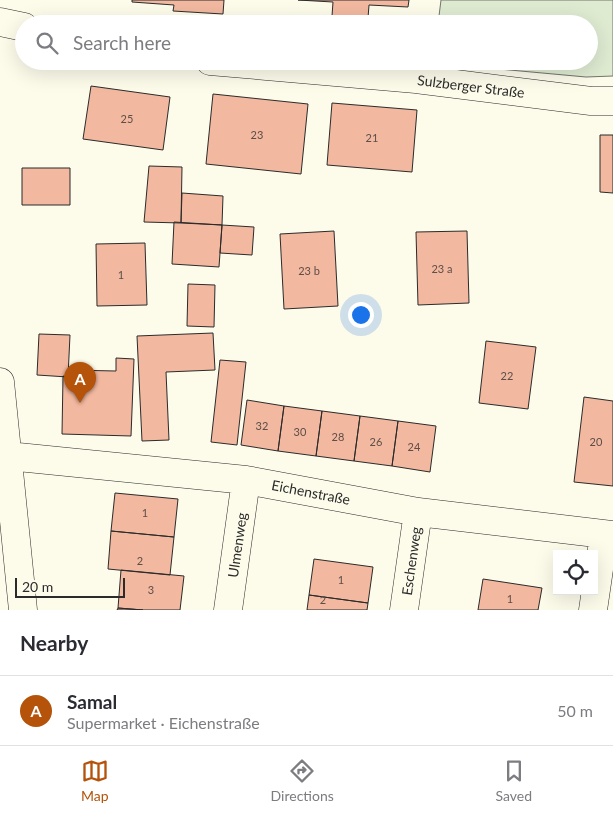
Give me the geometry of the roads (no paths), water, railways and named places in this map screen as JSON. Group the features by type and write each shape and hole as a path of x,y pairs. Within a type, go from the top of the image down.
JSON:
{"street":[{"path":"0,22 15,24"},
{"name":"Sulzberger Straße","path":"313,70 416,79 591,101 613,101"},
{"path":"0,393 23,610"},
{"name":"Eichenstraße","path":"8,456 246,480 418,512 608,535"},
{"name":"Ulmenweg","path":"228,610 246,480"},
{"name":"Eschenweg","path":"404,610 418,512"},
{"path":"593,610 608,535"}],"place":[{"name":"Samal","path":"80,403"}]}
